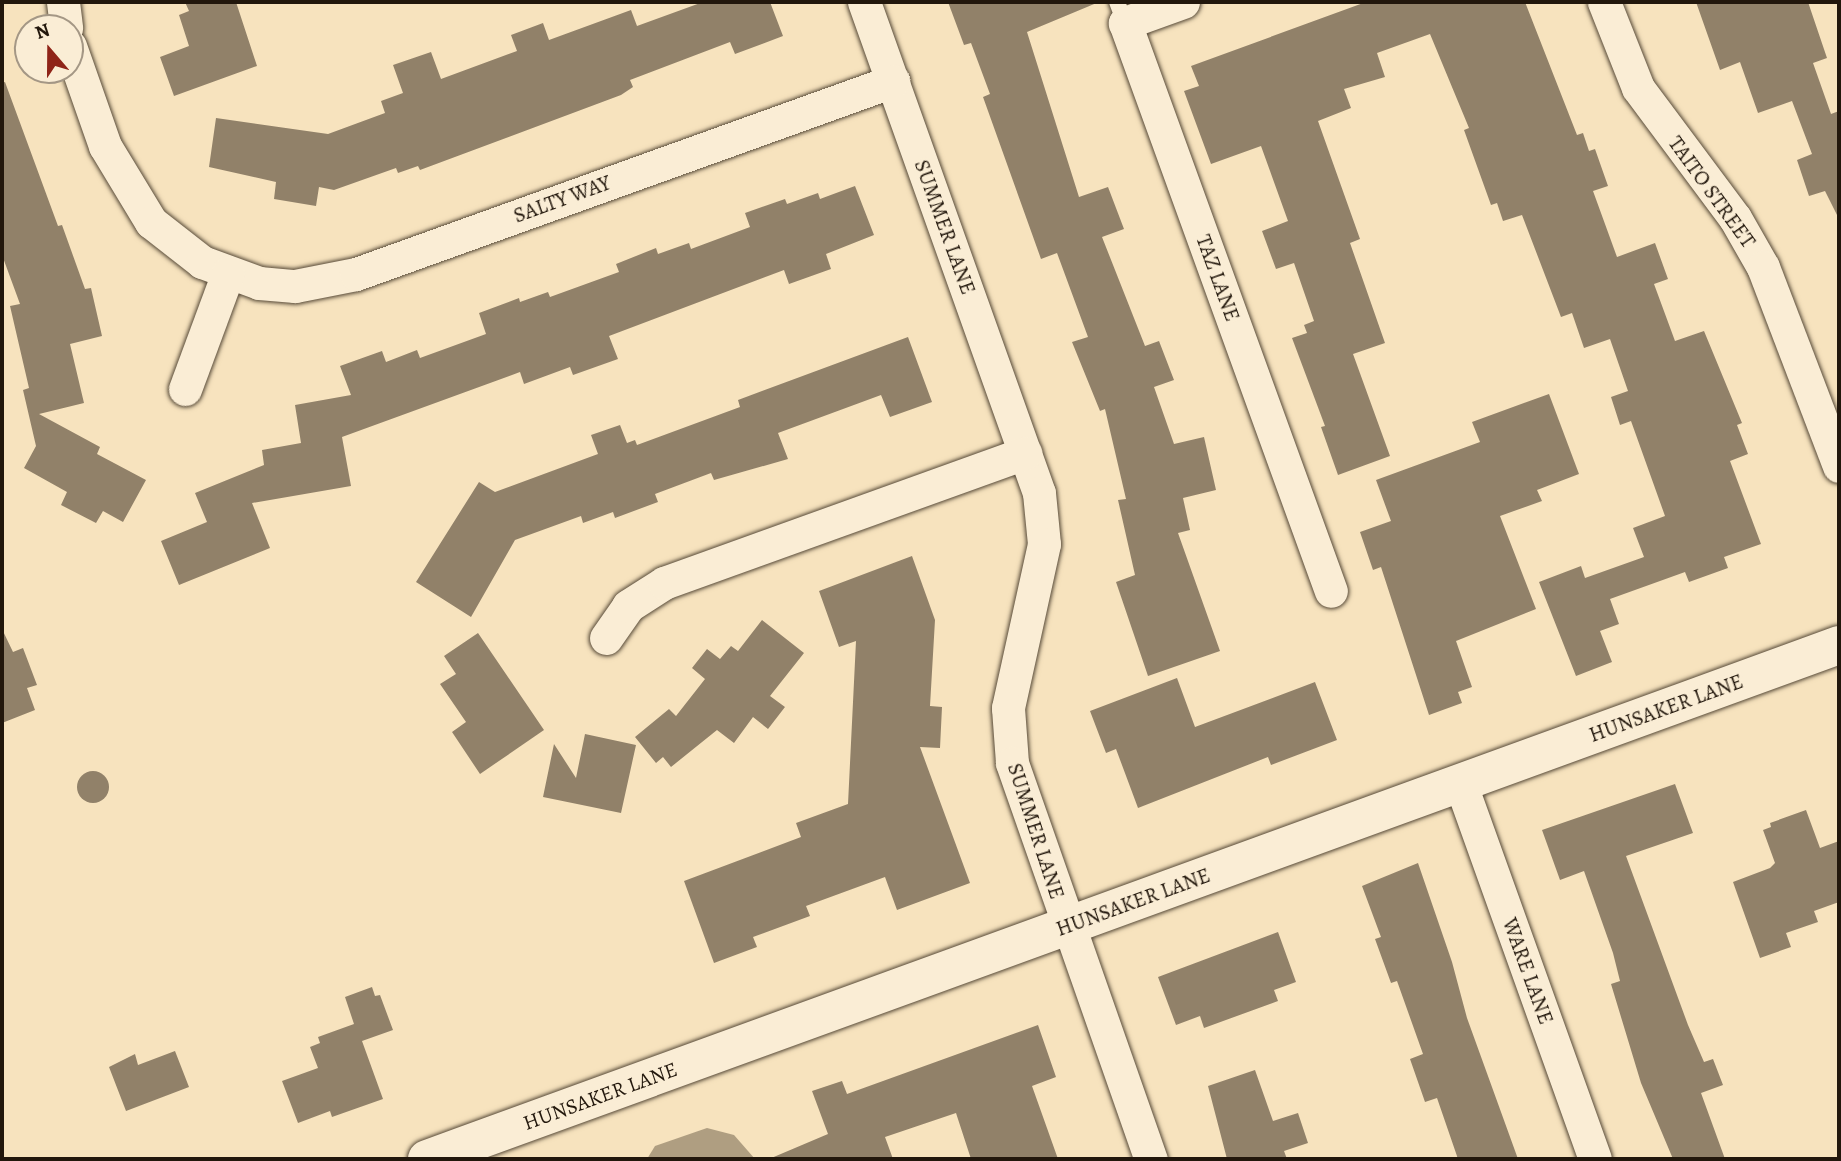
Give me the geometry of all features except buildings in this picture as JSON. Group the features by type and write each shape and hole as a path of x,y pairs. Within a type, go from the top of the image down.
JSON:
{"street":[{"name":"SUMMER LANE","path":"864,2 1039,493 1044,544 1039,582 1012,681 1008,737 1018,788 1151,1159"},
{"name":"TAZ LANE","path":"1183,2 1121,12 1331,591"},
{"name":"TAITO STREET","path":"1604,2 1638,88 1735,218 1763,267 1839,466"},
{"name":"SALTY WAY","path":"83,84 105,146 151,222 202,262 228,273 259,283 323,284 893,81"},
{"path":"185,389 228,273"},
{"path":"606,638 628,606 656,586 1025,453"},
{"name":"HUNSAKER LANE","path":"427,1159 1839,645"},
{"name":"WARE LANE","path":"1460,782 1595,1159"}],"shaded area":[{"path":"707,1128 734,1135 755,1159 647,1159 655,1146"}]}
